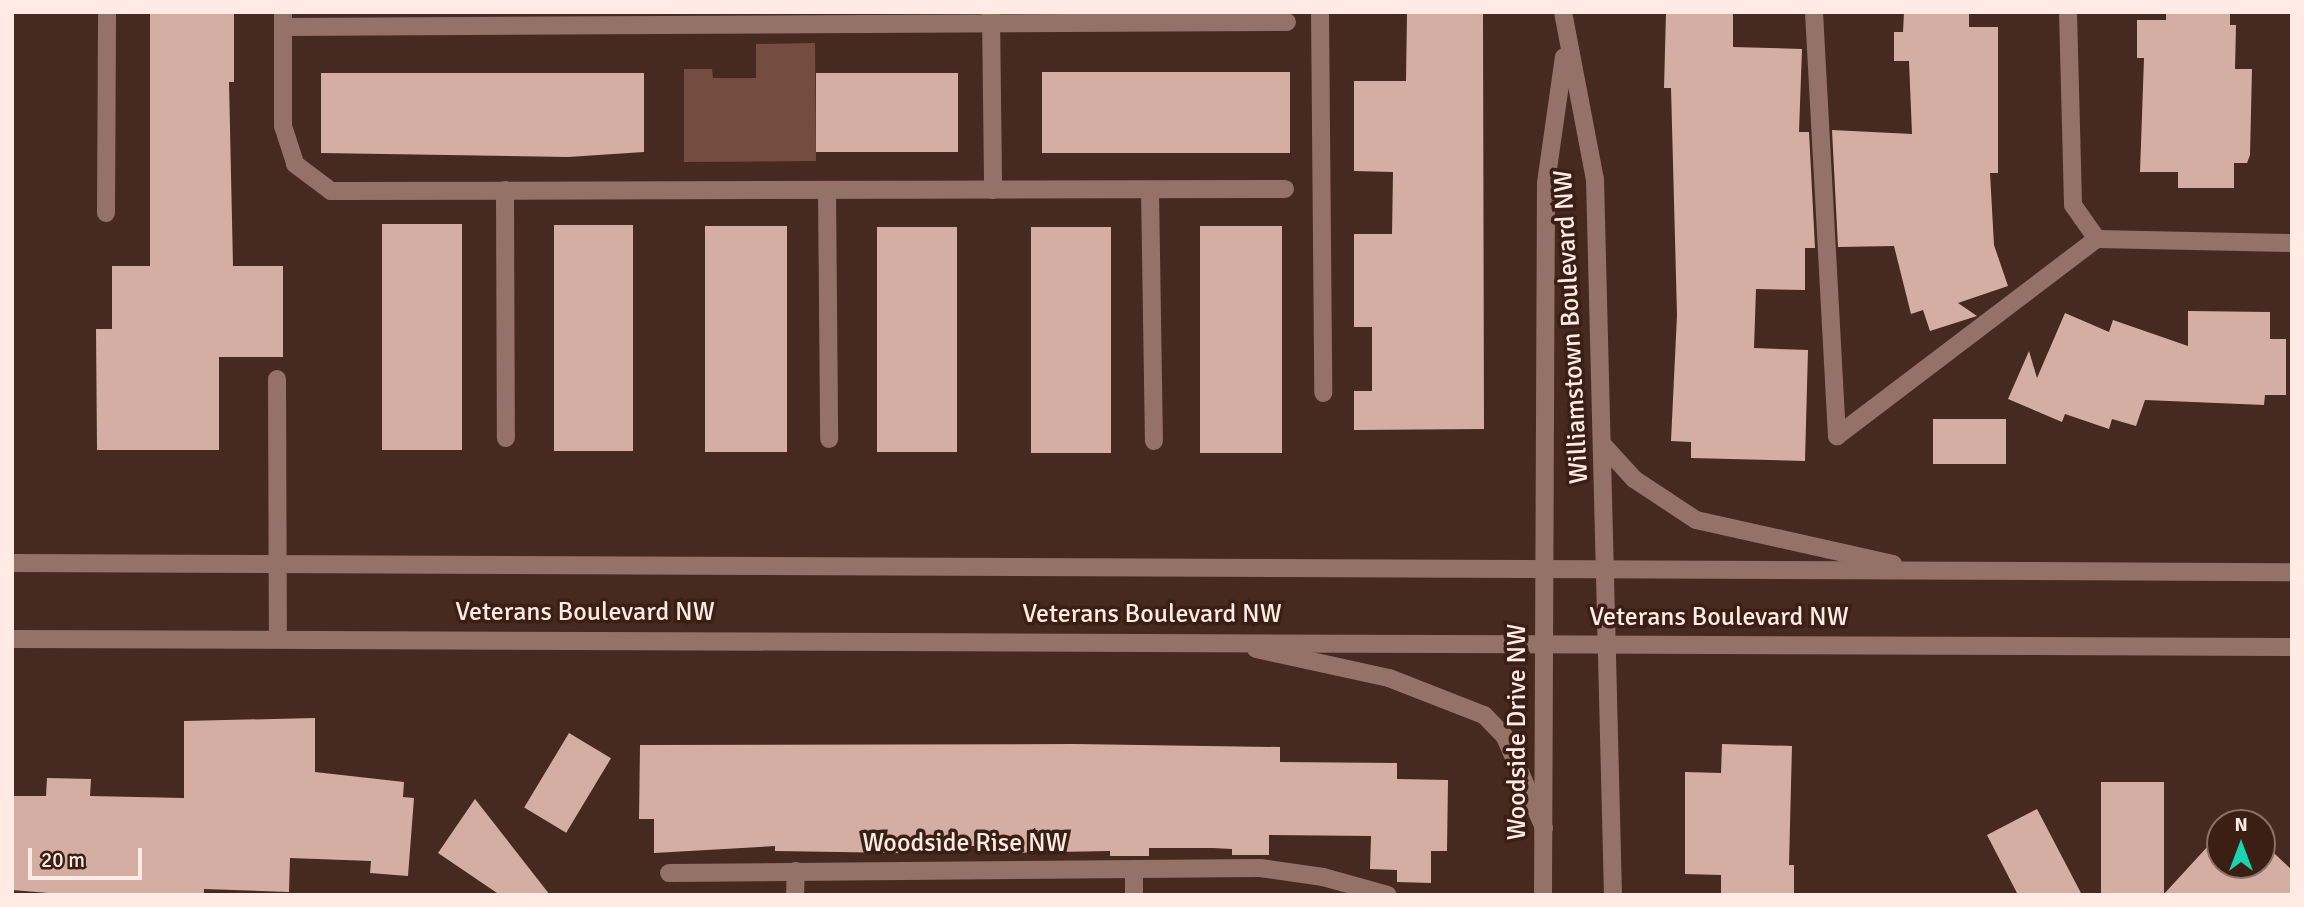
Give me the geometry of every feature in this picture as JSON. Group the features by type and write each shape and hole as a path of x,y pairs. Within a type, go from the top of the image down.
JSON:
{"street":[{"path":"106,214 107,12"},
{"path":"1320,12 1323,393"},
{"name":"Williamstown Boulevard NW","path":"1563,12 1566,43 1595,179 1609,569"},
{"path":"1814,12 1837,436 2097,239 2292,243"},
{"path":"2068,12 2073,205 2097,239"},
{"path":"991,18 993,190"},
{"path":"1285,189 331,191 295,164 283,126 283,20 991,18 1287,22"},
{"name":"Williamstown Boulevard NW","path":"1546,569 1546,183 1566,43"},
{"path":"505,190 506,438"},
{"path":"827,190 830,439"},
{"path":"1150,190 1154,441"},
{"path":"277,379 278,639"},
{"path":"1605,447 1634,479 1696,520 1920,571"},
{"name":"Veterans Boulevard NW","path":"12,563 2292,572"},
{"name":"Woodside Drive NW","path":"1543,895 1546,569"},
{"path":"1609,569 1614,895"},
{"name":"Veterans Boulevard NW","path":"12,639 1218,641 2292,647"},
{"path":"1218,641 1390,678 1485,715 1505,737 1544,828"},
{"name":"Woodside Rise NW","path":"668,873 1260,868 1323,877 1388,895"},
{"path":"1134,869 1134,895"},
{"path":"796,872 796,895"}],"shaded area":[{"path":"815,43 816,161 684,162 684,69 712,69 713,78 756,78 756,44"}],"building":[{"path":"150,12 234,12 234,82 229,82 233,266 283,266 283,357 219,357 219,450 97,450 96,329 112,329 112,266 150,266"},
{"path":"1407,12 1483,12 1484,429 1354,430 1354,391 1372,391 1372,327 1354,327 1354,234 1392,234 1393,172 1354,171 1354,81 1406,81"},
{"path":"1666,12 1733,12 1733,47 1802,49 1799,132 1809,132 1815,248 1805,248 1805,290 1756,289 1754,348 1808,350 1805,461 1691,458 1691,442 1671,441 1677,315 1671,88 1664,88"},
{"path":"1904,12 1969,12 1969,27 1998,27 1998,173 1990,173 1994,245 2008,286 1958,303 1977,316 1930,331 1923,310 1911,314 1894,246 1838,247 1832,130 1912,134 1909,61 1894,61 1894,32 1903,32"},
{"path":"2166,12 2230,12 2230,25 2236,25 2235,69 2252,69 2250,155 2247,163 2234,163 2234,188 2178,188 2178,172 2140,172 2144,58 2137,58 2137,20 2166,20"},
{"path":"1042,72 1290,72 1290,153 1042,153"},
{"path":"321,73 644,73 644,152 568,157 321,153"},
{"path":"816,73 958,73 958,152 816,152"},
{"path":"382,224 462,224 462,450 382,450"},
{"path":"554,225 633,225 633,451 554,451"},
{"path":"705,226 787,226 787,452 705,452"},
{"path":"1200,226 1282,226 1282,453 1200,453"},
{"path":"877,227 957,227 957,452 877,452"},
{"path":"1031,227 1111,227 1111,453 1031,453"},
{"path":"2188,311 2270,312 2270,339 2286,339 2286,395 2265,395 2264,405 2145,400 2136,426 2112,419 2109,429 2065,414 2062,422 2008,399 2029,351 2037,378 2065,313 2109,332 2113,320 2188,346"},
{"path":"1933,419 2006,419 2006,464 1933,464"},
{"path":"315,718 315,772 404,782 403,797 414,798 408,876 370,873 371,861 290,858 289,892 204,889 204,895 73,895 12,890 12,796 46,796 47,778 91,779 90,796 184,798 184,721"},
{"path":"569,733 611,758 566,833 524,808"},
{"path":"1074,744 1280,747 1280,762 1397,763 1397,779 1448,780 1447,851 1431,851 1431,883 1397,882 1397,870 1370,869 1371,836 1269,835 1269,855 1232,855 1232,849 1213,848 1149,848 1149,856 1110,856 1110,851 1008,853 1008,846 903,848 903,853 775,851 775,846 654,853 654,819 639,819 640,745"},
{"path":"1722,744 1792,746 1789,865 1794,865 1794,895 1721,895 1721,875 1685,874 1685,772 1721,773"},
{"path":"2101,782 2164,782 2164,894 2206,848 2206,879 2276,879 2276,855 2292,870 2292,895 2101,895"},
{"path":"475,799 550,895 500,895 438,853"},
{"path":"2037,809 2082,895 2018,895 1987,835"}]}
